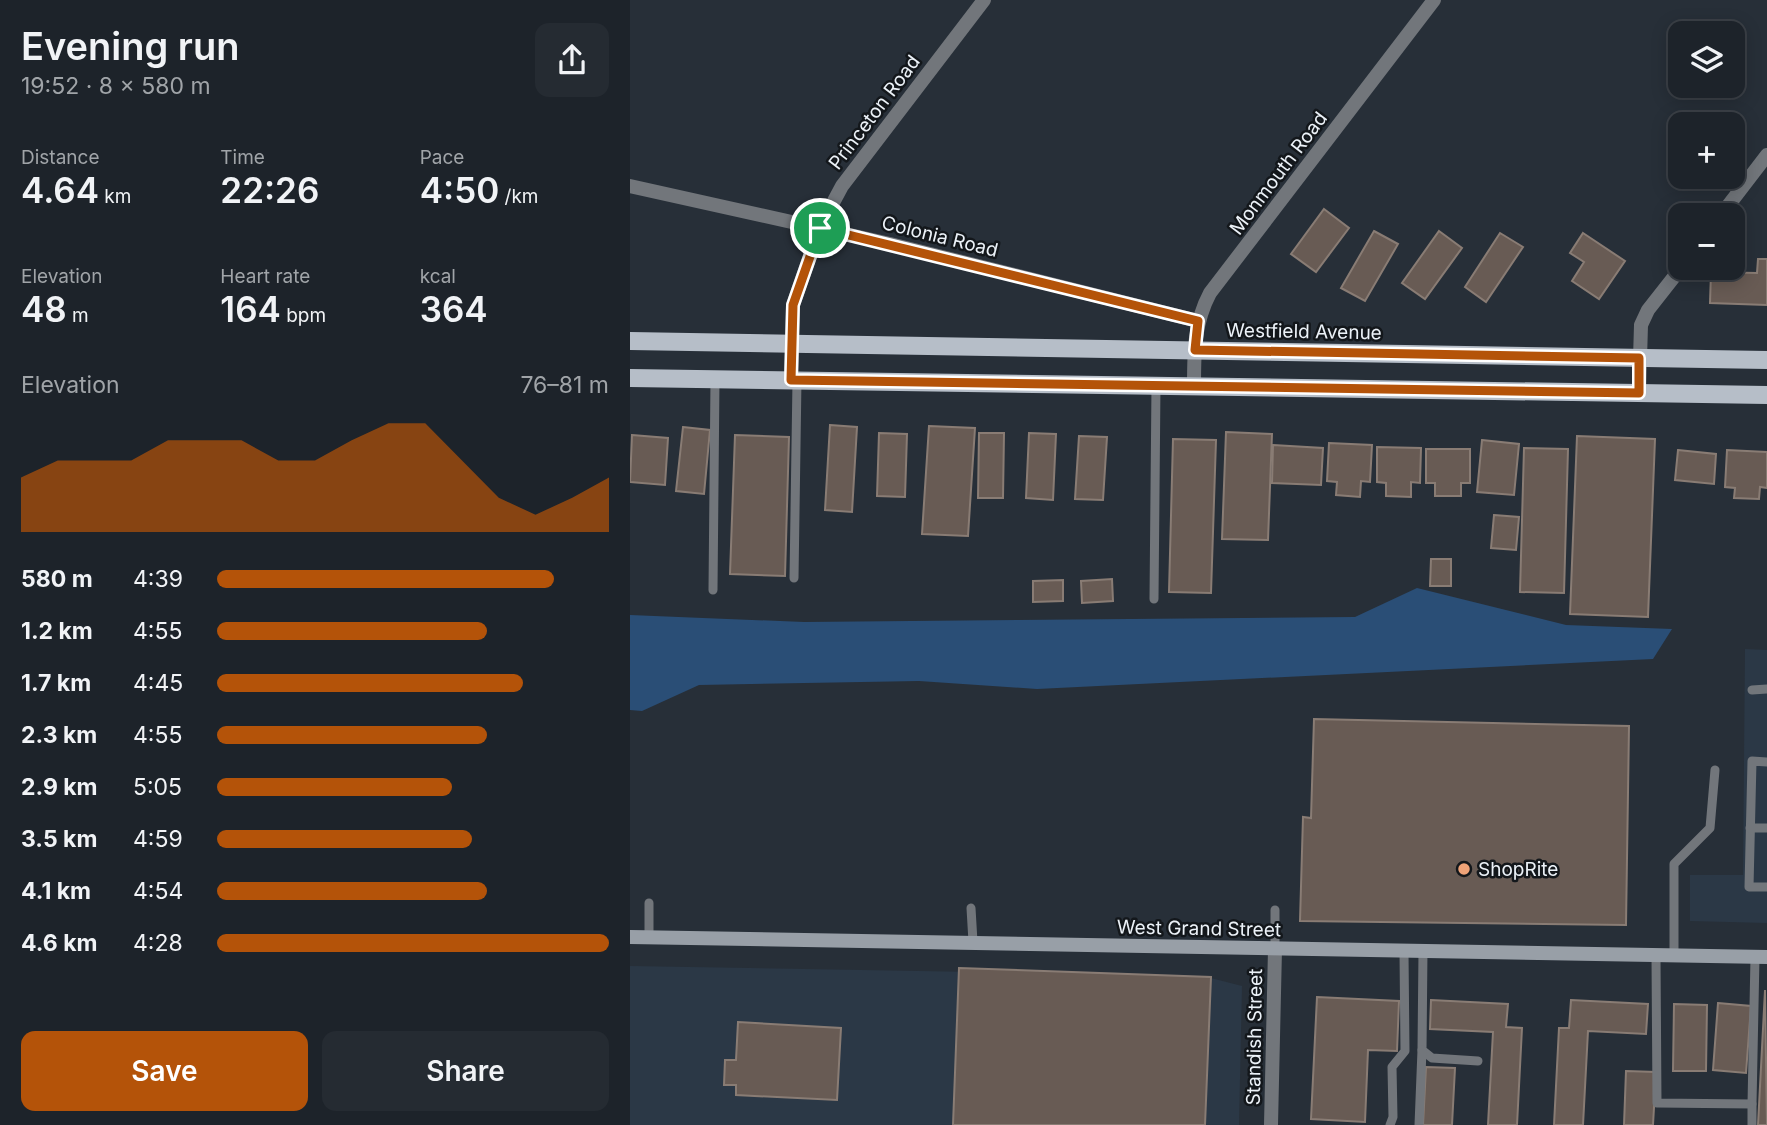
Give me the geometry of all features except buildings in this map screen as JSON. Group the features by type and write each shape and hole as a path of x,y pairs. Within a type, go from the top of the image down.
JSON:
{"main road":[{"name":"Westfield Avenue","path":"630,341 1767,359"},
{"path":"630,378 1767,395"}],"street":[{"name":"Princeton Road","path":"794,380 790,344 793,305 820,228 842,186 984,0"},
{"name":"Monmouth Road","path":"1194,386 1198,321 1210,293 1434,0"},
{"path":"1730,203 1767,155"},
{"name":"Colonia Road","path":"630,186 820,228 1198,321"},
{"path":"1639,393 1639,335 1644,317 1672,280"},
{"name":"West Grand Street","path":"630,937 1761,957"},
{"name":"Standish Street","path":"1271,1125 1275,949"}],"lane":[{"path":"713,590 715,379"},
{"path":"794,380 794,578"},
{"path":"1154,599 1156,385"},
{"path":"1752,690 1767,689"},
{"path":"1767,762 1752,761 1749,887 1767,887"},
{"path":"1674,957 1674,864 1710,828 1715,770"},
{"path":"1751,828 1767,828"},
{"path":"649,903 649,937"},
{"path":"971,908 974,942"},
{"path":"1275,910 1275,949"},
{"path":"1419,1125 1423,951"},
{"path":"1390,1125 1393,1117 1392,1067 1405,1051 1404,952"},
{"path":"1656,957 1657,1103 1752,1104"},
{"path":"1752,1125 1761,957"},
{"path":"1422,1050 1432,1058 1478,1061"}],"shaded area":[{"path":"1417,588 1566,625 1672,629 1653,659 1037,689 919,681 699,685 642,711 630,710 630,615 804,622 1355,617"},
{"path":"1745,649 1767,650 1767,923 1690,921 1690,875 1743,875"},
{"path":"630,966 1203,976 1242,986 1239,1125 630,1125"}],"place":[{"name":"ShopRite","path":"1464,869"}],"route":[{"path":"820,228 1198,321 1195,350 1639,358 1639,393 791,380 790,330 793,305 820,228"}]}
